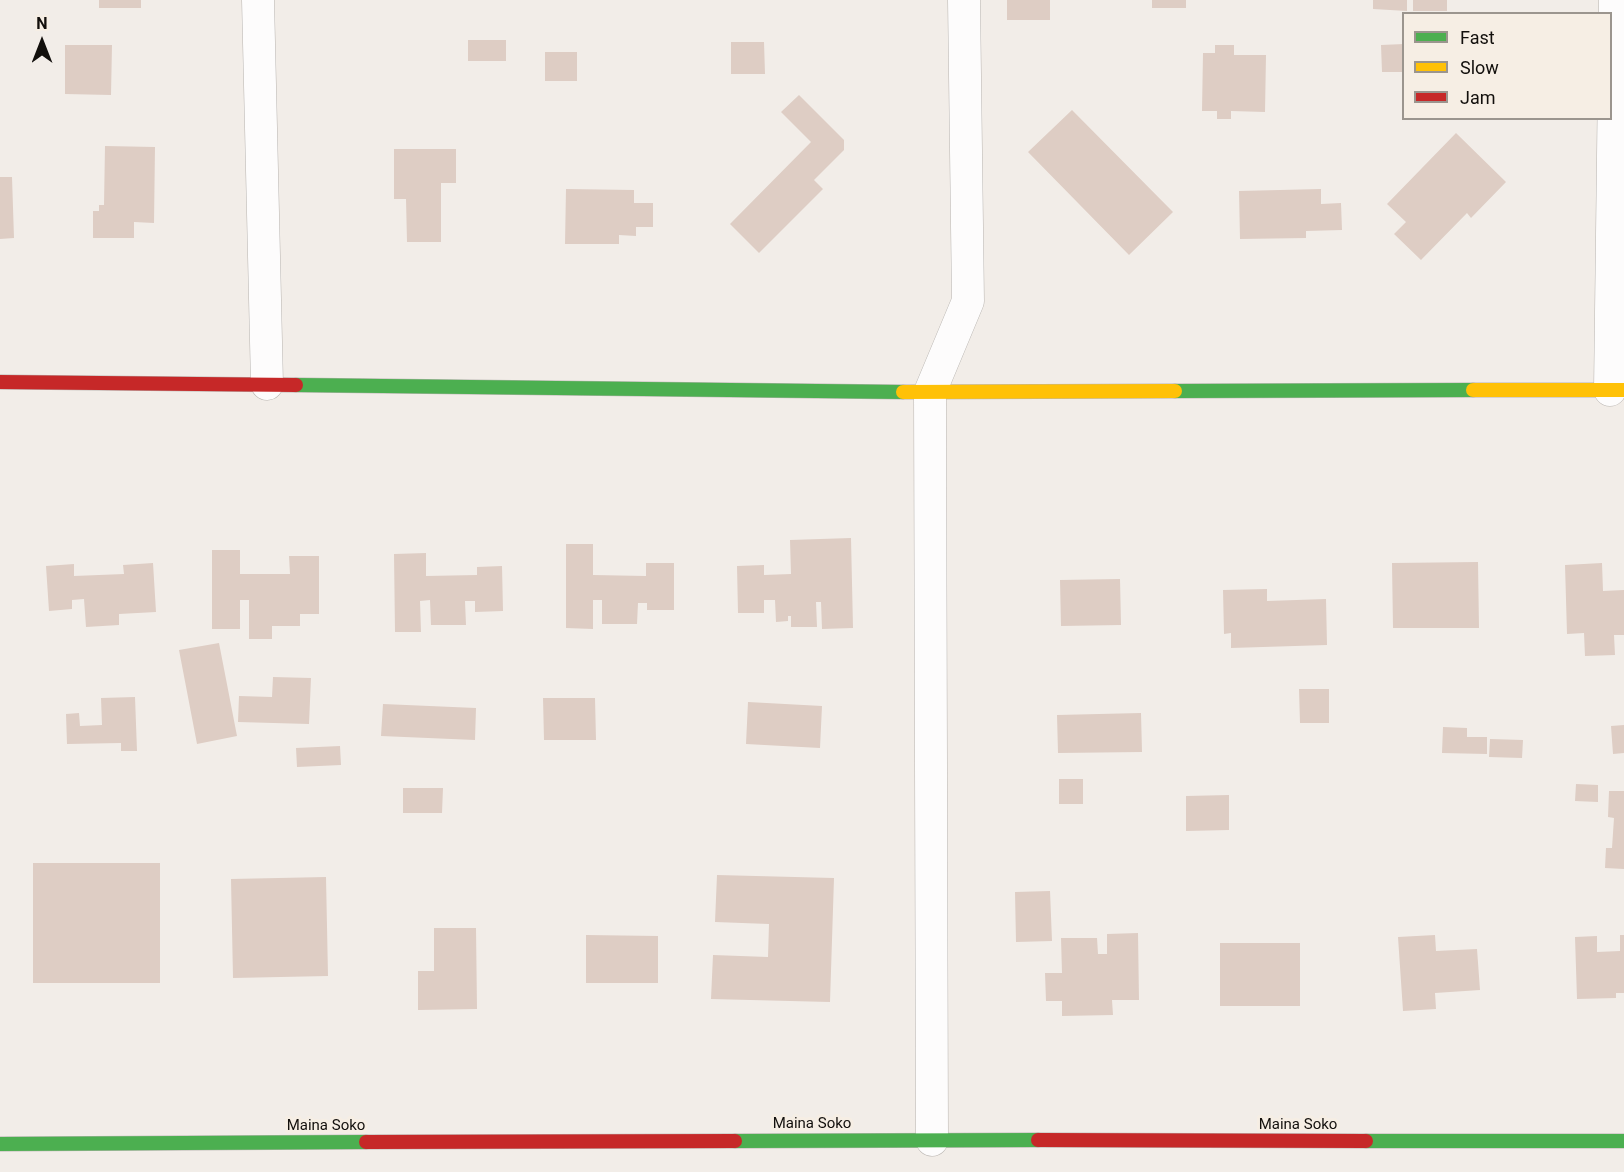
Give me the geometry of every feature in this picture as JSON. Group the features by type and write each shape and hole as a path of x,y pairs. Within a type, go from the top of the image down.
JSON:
{"street":[{"path":"258,0 267,384"},
{"path":"932,1140 930,392 968,301 964,0"},
{"path":"0,382 930,392 1617,390 1615,0"},
{"name":"Maina Soko","path":"0,1144 932,1140 1624,1141"}],"building":[{"path":"99,0 141,0 141,8 99,8"},
{"path":"1007,0 1050,0 1050,20 1007,20"},
{"path":"1152,0 1186,0 1186,8 1152,8"},
{"path":"1373,0 1407,0 1407,11 1373,9"},
{"path":"1413,0 1447,0 1447,11 1413,11"},
{"path":"468,40 506,40 506,61 468,61"},
{"path":"731,42 764,42 765,74 731,74"},
{"path":"1402,44 1402,72 1382,72 1381,45"},
{"path":"65,45 112,45 111,95 65,94"},
{"path":"1215,45 1234,45 1234,55 1266,55 1265,112 1231,111 1231,119 1217,119 1217,111 1202,111 1203,53 1215,53"},
{"path":"545,52 577,52 577,81 545,81"},
{"path":"799,95 844,140 844,150 814,180 823,189 759,253 730,224 811,142 781,112"},
{"path":"1072,110 1173,212 1129,255 1028,152"},
{"path":"1456,133 1506,182 1471,218 1467,213 1421,260 1394,234 1406,222 1387,204"},
{"path":"105,146 155,147 154,223 134,222 134,238 93,238 93,211 99,211 99,205 104,205"},
{"path":"394,149 456,149 456,183 441,183 441,242 407,242 406,199 394,199"},
{"path":"0,177 12,177 14,238 0,239"},
{"path":"566,189 634,190 634,203 653,203 653,227 636,227 636,236 619,235 619,244 565,244"},
{"path":"1321,189 1321,204 1341,203 1342,230 1306,231 1306,238 1240,239 1239,191"},
{"path":"851,538 853,628 822,629 821,602 816,602 817,627 791,627 791,616 788,616 788,621 776,622 775,600 764,600 764,613 738,613 737,566 764,565 764,575 791,574 790,540"},
{"path":"566,544 593,544 593,575 646,576 646,563 674,563 674,610 647,610 647,603 638,603 637,624 602,624 602,600 593,600 593,629 566,628"},
{"path":"212,550 240,550 240,574 290,574 289,556 319,556 319,614 300,614 300,626 272,626 272,639 249,639 249,600 240,600 240,629 212,629"},
{"path":"426,553 426,576 477,575 477,567 502,566 503,611 475,612 475,601 465,601 466,625 431,625 430,600 420,601 421,632 395,632 394,554"},
{"path":"1478,562 1479,628 1393,628 1392,563"},
{"path":"153,563 156,612 119,614 119,625 86,627 84,599 72,600 72,609 49,611 46,566 74,564 74,576 124,574 123,565"},
{"path":"1602,563 1603,591 1624,590 1624,635 1614,635 1615,655 1585,656 1584,633 1567,634 1565,565"},
{"path":"1120,579 1121,625 1061,626 1060,580"},
{"path":"1267,589 1267,601 1326,599 1327,645 1231,648 1231,633 1224,634 1223,590"},
{"path":"219,643 237,736 197,744 179,650"},
{"path":"273,677 311,678 309,724 238,722 239,696 272,697"},
{"path":"1299,689 1329,689 1329,723 1300,723"},
{"path":"135,697 137,751 121,751 121,743 67,744 66,714 79,713 80,726 102,725 101,698"},
{"path":"543,698 595,698 596,740 544,740"},
{"path":"748,702 822,706 820,748 746,744"},
{"path":"383,704 476,708 475,740 381,736"},
{"path":"1141,713 1142,752 1058,753 1057,715"},
{"path":"1624,725 1624,753 1613,754 1611,726"},
{"path":"1443,727 1467,728 1467,737 1487,737 1487,754 1442,753"},
{"path":"1490,739 1523,740 1522,758 1489,757"},
{"path":"340,746 341,765 297,767 296,748"},
{"path":"1059,779 1083,779 1083,804 1059,804"},
{"path":"1576,784 1598,785 1598,802 1575,801"},
{"path":"403,788 443,788 442,813 403,813"},
{"path":"1609,791 1624,791 1624,869 1605,868 1606,848 1612,848 1614,818 1608,817"},
{"path":"1229,795 1229,830 1186,831 1186,796"},
{"path":"33,863 160,863 160,983 33,983"},
{"path":"717,875 834,878 830,1002 711,999 713,955 768,957 769,924 715,922"},
{"path":"326,877 328,976 233,978 231,879"},
{"path":"1050,891 1052,941 1016,942 1015,892"},
{"path":"434,928 476,928 477,1009 418,1010 418,971 434,971"},
{"path":"1138,933 1139,1000 1112,1000 1113,1015 1062,1016 1062,1001 1046,1001 1045,973 1062,973 1061,938 1097,938 1098,954 1107,954 1107,934"},
{"path":"586,935 658,936 658,983 586,983"},
{"path":"1435,935 1436,951 1477,949 1480,990 1435,993 1436,1009 1403,1011 1398,937"},
{"path":"1620,935 1624,935 1624,993 1616,993 1616,998 1577,999 1575,937 1597,936 1597,952 1620,951"},
{"path":"1220,943 1300,943 1300,1006 1220,1006"}],"traffic: fast":[{"path":"296,385 903,392"},
{"path":"1175,391 1473,390"},
{"path":"735,1141 1038,1140"},
{"path":"1366,1141 1624,1141"},
{"path":"0,1144 366,1142"}],"traffic: slow":[{"path":"1473,390 1624,390"},
{"path":"903,392 1175,391"}],"traffic: jam":[{"path":"0,382 296,385"},
{"path":"1038,1140 1366,1141"},
{"path":"366,1142 735,1141"}]}
